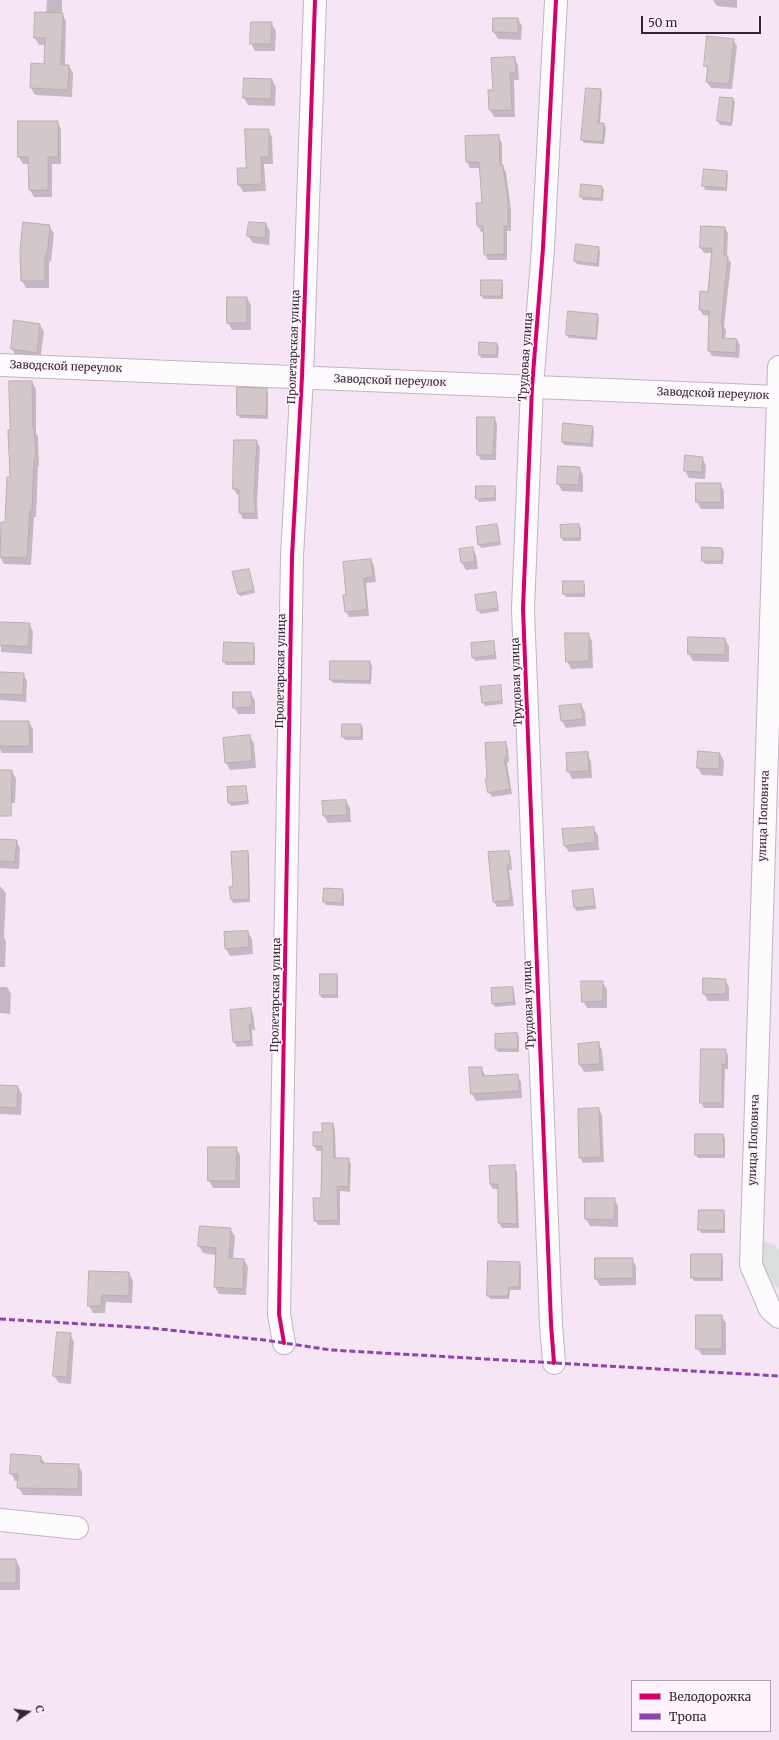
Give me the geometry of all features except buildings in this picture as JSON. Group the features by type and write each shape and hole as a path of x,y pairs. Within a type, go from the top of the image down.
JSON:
{"street":[{"name":"Пролетарская улица","path":"284,1343 279,1314 292,572 302,377 315,0"},
{"name":"Трудовая улица","path":"554,1363 550,1309 523,609 532,387 543,248 556,0"},
{"name":"Заводской переулок","path":"0,365 778,397"},
{"name":"улица Поповича","path":"779,367 751,1265 770,1309 779,1317"},
{"path":"0,1520 77,1528"}],"shaded area":[{"path":"763,1241 773,1244 779,1250 779,1288 766,1281 756,1253"}],"marked path":[{"path":"0,1319 150,1328 264,1340 331,1350 779,1376"}],"cycle path":[{"path":"284,1343 279,1314 292,556 302,377 315,0"},
{"path":"554,1363 551,1324 523,609 532,387 543,248 556,0"}]}
